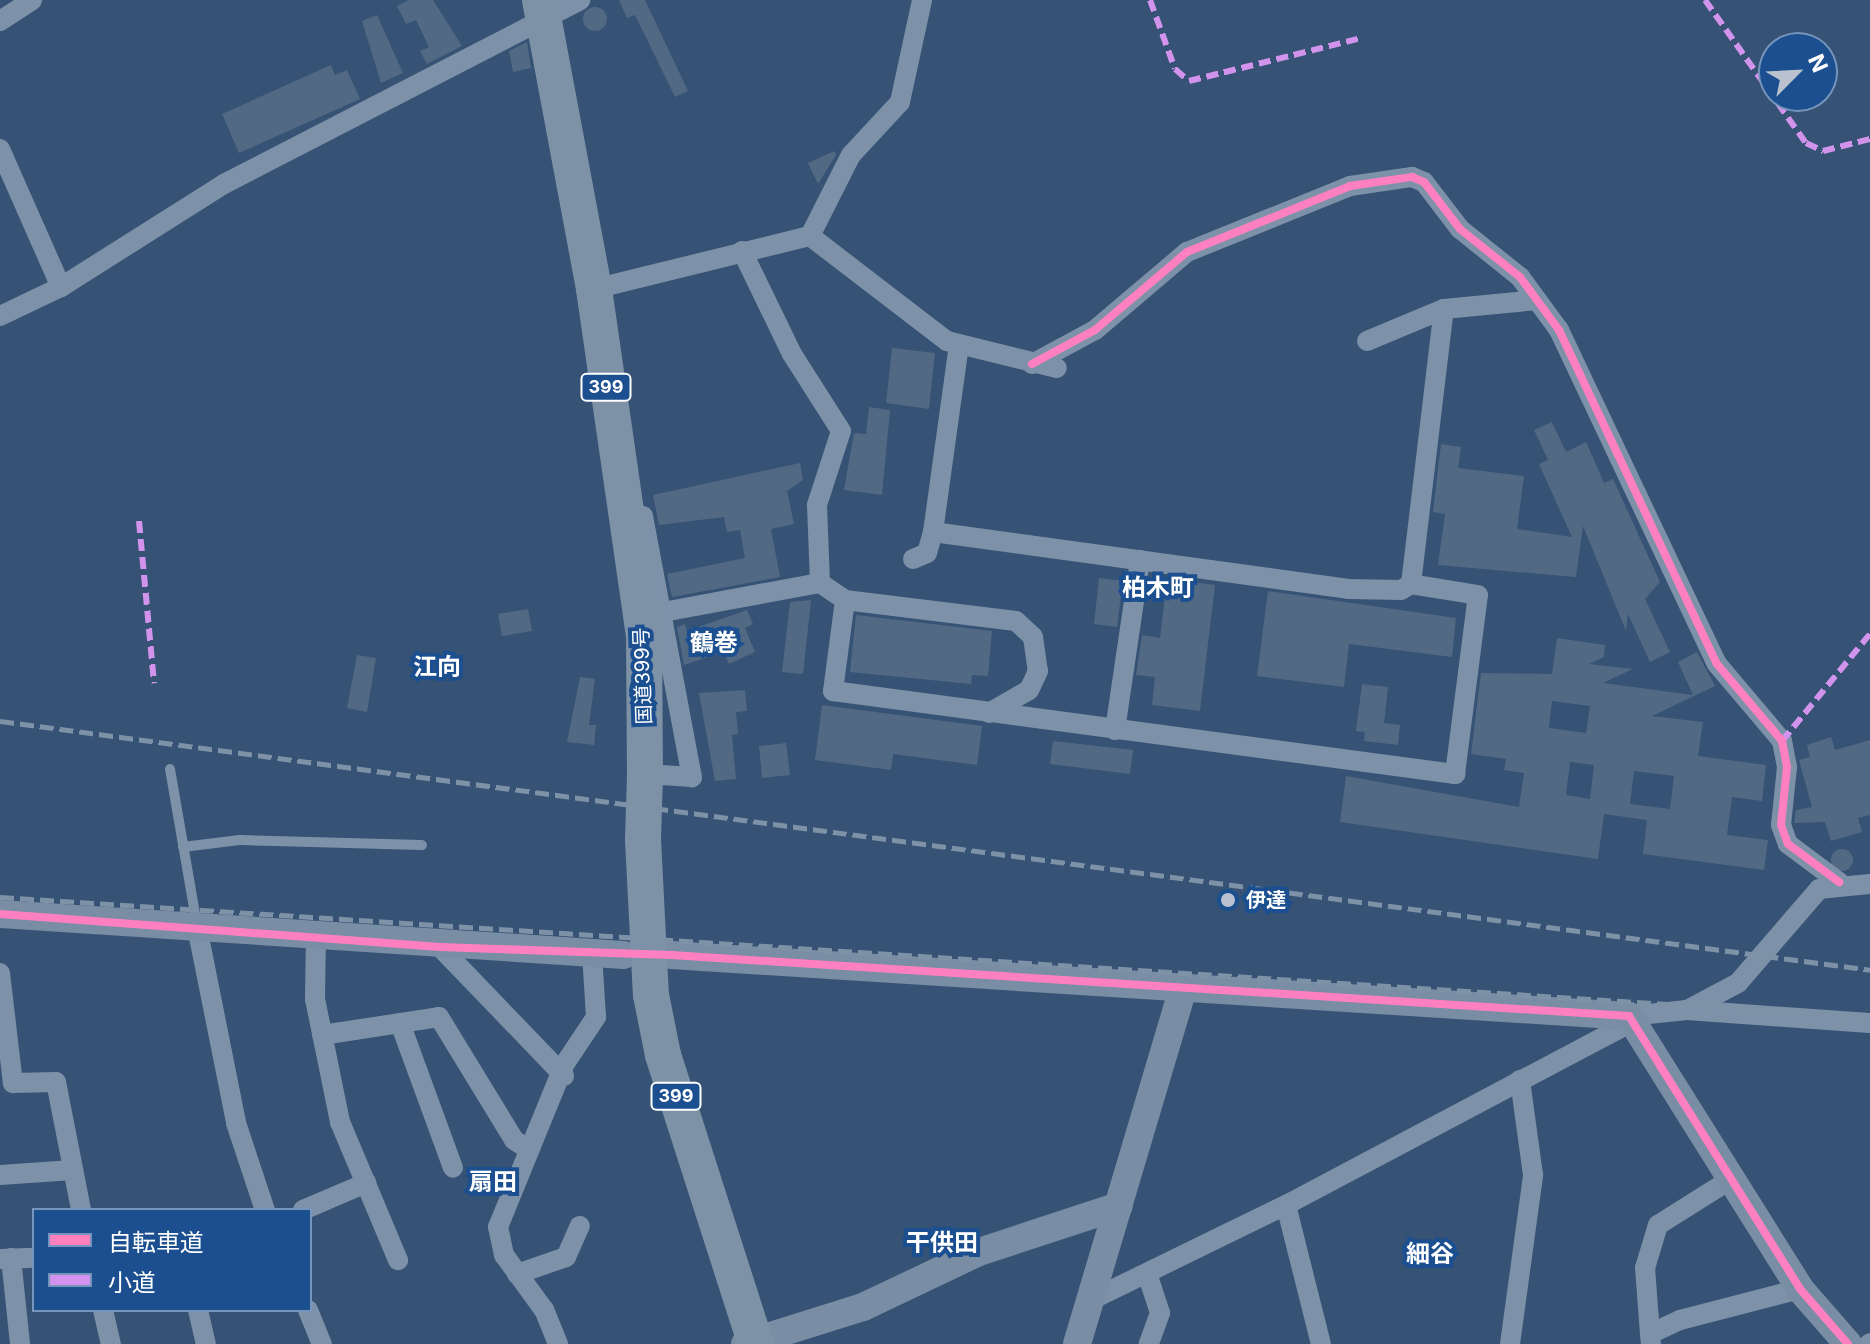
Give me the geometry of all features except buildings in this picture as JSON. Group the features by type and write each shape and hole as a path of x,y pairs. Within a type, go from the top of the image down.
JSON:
{"highway":[{"name":"国道399号","path":"542,8 594,289 644,636 643,839 651,995 663,1055 752,1343"}],"street":[{"path":"0,21 32,0"},
{"path":"0,316 61,287 224,184 542,8 580,0"},
{"path":"810,236 851,155 900,102 922,0"},
{"path":"0,149 61,287"},
{"path":"1032,364 1095,330 1187,252 1350,186 1391,179 1424,182 1460,229 1520,277 1559,330 1717,664 1782,741 1787,767 1781,825 1788,844 1839,882"},
{"path":"594,289 810,236"},
{"path":"810,236 915,320 959,345 1057,368"},
{"path":"742,251 792,354 841,431 817,505 820,583"},
{"path":"1367,341 1444,309 1537,300"},
{"path":"1411,584 1444,309"},
{"path":"601,343 619,373 692,777 645,775"},
{"path":"913,559 927,553 933,532 959,345"},
{"path":"845,600 833,691 987,714 1455,774 1478,595 1411,584 1401,590 1348,589 933,532"},
{"path":"1115,730 1140,560"},
{"path":"663,612 820,583 845,600 1000,616 1027,627 1036,650 1034,683 987,714"},
{"path":"1687,1010 1738,983 1819,889 1839,882 1869,886"},
{"path":"0,914 316,934 440,947 624,955"},
{"path":"197,927 236,1123 264,1208"},
{"path":"316,934 313,980 340,1122 398,1260"},
{"path":"440,947 564,1076"},
{"path":"558,1344 544,1310 504,1255 498,1227 527,1148 564,1076 564,1065 596,1017 592,954"},
{"path":"671,955 1631,1019 1687,1010 1870,1023"},
{"path":"0,973 13,1083 56,1082 81,1208"},
{"path":"1077,1344 1182,991"},
{"path":"322,1035 439,1017 514,1140 527,1148"},
{"path":"1089,1301 1286,1205 1631,1019"},
{"path":"1631,1019 1800,1289 1848,1344"},
{"path":"400,1023 453,1168"},
{"path":"1510,1344 1533,1175 1520,1080"},
{"path":"0,1175 73,1170"},
{"path":"1731,1179 1658,1225 1645,1268 1651,1339 1680,1320 1800,1289"},
{"path":"308,1208 366,1183"},
{"path":"1286,1205 1321,1344"},
{"path":"752,1343 863,1307 979,1252 1119,1206"},
{"path":"517,1274 566,1257 580,1226"},
{"path":"20,1344 5,1259 32,1258"},
{"path":"1147,1273 1160,1313 1149,1344"},
{"path":"103,1312 111,1344"},
{"path":"198,1312 206,1344"},
{"path":"309,1312 322,1344"}],"lane":[{"path":"170,769 197,927"},
{"path":"183,847 240,840 422,845"}],"railway":[{"path":"0,721 1870,970"},
{"path":"0,897 1870,1017"}],"marked path":[{"path":"1150,0 1175,69 1189,81 1362,38"},
{"path":"1705,0 1806,143 1823,151 1870,139"},
{"path":"139,521 154,683"},
{"path":"1782,741 1870,634"}],"cycle path":[{"path":"1032,364 1095,330 1187,252 1350,186 1412,177 1424,182 1460,229 1520,277 1559,330 1717,664 1782,741 1787,767 1781,825 1788,844 1839,882"},
{"path":"0,914 440,947 671,955 1629,1016 1800,1289 1848,1344"}],"place":[{"name":"伊達","path":"1228,900"}],"district":[{"name":"柏木町","path":"1158,588"},
{"name":"鶴巻","path":"714,643"},
{"name":"江向","path":"437,667"},
{"name":"扇田","path":"493,1182"},
{"name":"干供田","path":"942,1243"},
{"name":"細谷","path":"1430,1254"}]}
